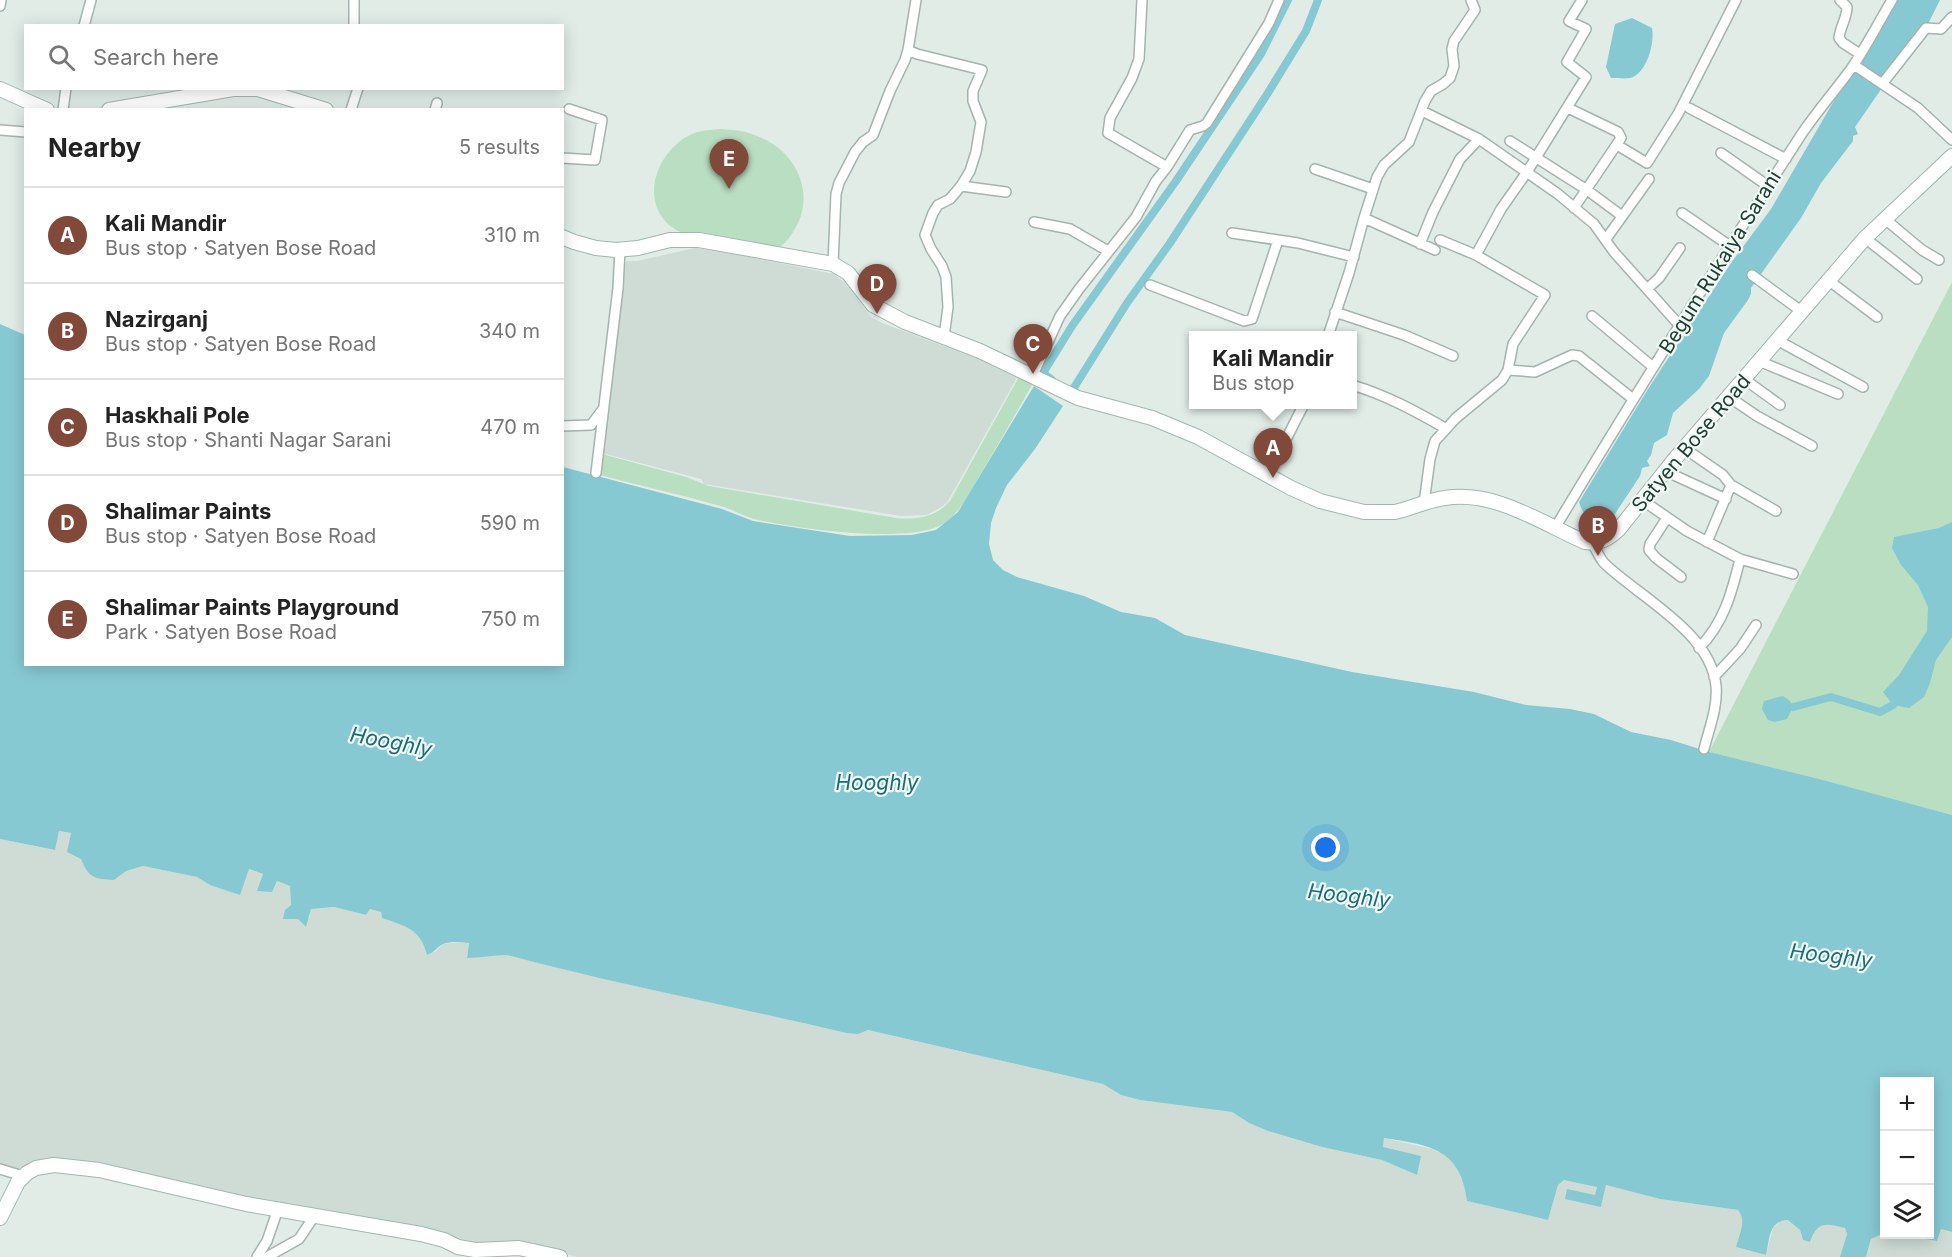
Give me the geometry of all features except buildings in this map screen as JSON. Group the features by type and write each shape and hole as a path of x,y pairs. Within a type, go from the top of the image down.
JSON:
{"main road":[{"path":"0,89 43,108"},
{"path":"131,108 176,104 229,90"},
{"path":"262,90 321,108"},
{"name":"Satyen Bose Road","path":"1592,543 1611,537 1619,529 1684,448 1865,238 1952,156"},
{"path":"564,238 596,249 620,250 670,240 699,240 833,264 848,273 869,301 879,309 905,322 980,351 1078,398 1152,418 1198,437 1320,501 1364,512 1395,512 1443,498 1476,498 1509,507 1585,542 1592,543"},
{"path":"0,1218 23,1176 36,1168 54,1165 99,1170 246,1204 421,1234 444,1240 458,1247 475,1250 527,1249 560,1257"}],"street":[{"path":"0,6 2,0"},
{"path":"85,24 91,0"},
{"path":"354,0 354,24"},
{"path":"833,264 836,194 839,183 855,152 873,135 905,60 916,0"},
{"path":"1142,0 1139,59 1132,78 1110,118 1108,133 1167,167"},
{"path":"1035,376 1060,316 1136,216 1190,130 1207,123 1269,23 1279,0"},
{"path":"1329,331 1373,189 1384,165 1409,142 1431,90 1450,78 1454,66 1452,49 1454,41 1475,10 1471,0"},
{"path":"1476,255 1501,209 1527,172 1586,77 1567,62 1586,29 1569,21 1582,0"},
{"path":"1617,145 1647,163 1678,114 1736,0"},
{"path":"1840,0 1847,7 1847,15 1840,29 1839,38 1860,54"},
{"name":"Begum Rukaiya Sarani","path":"1555,528 1633,399 1768,186 1804,130 1854,65 1893,0"},
{"path":"1882,84 1926,28 1941,29 1952,17"},
{"path":"908,50 982,70 973,91 973,101 981,122 970,171 962,186 950,199 938,206 925,234 946,277 948,307 944,338"},
{"path":"1854,65 1918,108 1952,140"},
{"path":"63,108 66,90"},
{"path":"352,108 357,90"},
{"path":"1568,108 1618,132 1621,138 1574,208"},
{"path":"1689,108 1786,159"},
{"path":"564,158 595,160 602,120 568,109"},
{"path":"1422,111 1479,139 1527,172 1594,224 1614,252 1680,327"},
{"path":"0,130 24,132"},
{"path":"1420,243 1460,159 1479,139"},
{"path":"1510,141 1587,190 1622,216"},
{"path":"1721,153 1768,186"},
{"path":"1315,169 1373,189"},
{"path":"1606,239 1649,179"},
{"path":"962,186 1006,192"},
{"path":"1682,213 1730,246"},
{"path":"1364,218 1435,250"},
{"path":"1885,219 1922,250 1939,260"},
{"path":"1034,222 1070,229 1108,251"},
{"path":"1232,233 1278,240 1354,257"},
{"path":"1865,238 1917,279"},
{"path":"1150,285 1244,321 1252,319 1278,240"},
{"path":"1424,503 1435,441 1445,428 1502,380 1508,370 1510,350 1513,344 1545,295 1476,255 1440,240"},
{"path":"1647,290 1659,278 1680,248"},
{"path":"596,473 618,288 620,250"},
{"path":"1752,275 1801,311"},
{"path":"1828,280 1877,317"},
{"path":"1335,312 1404,335 1453,356"},
{"path":"1592,316 1653,367"},
{"path":"1777,340 1863,387"},
{"path":"1508,370 1535,372 1572,355 1579,356 1633,399"},
{"path":"1759,361 1838,394"},
{"path":"1744,379 1780,405"},
{"path":"1357,386 1412,408 1445,428"},
{"path":"1729,397 1756,416 1812,446"},
{"path":"564,426 591,424 604,408"},
{"path":"1268,475 1302,409"},
{"path":"1684,448 1723,475 1731,485 1776,511"},
{"path":"1665,471 1726,499"},
{"path":"1707,542 1731,485"},
{"path":"1642,500 1687,531 1740,559 1793,574"},
{"path":"1666,518 1650,544 1649,550 1681,577"},
{"path":"1592,543 1602,561 1682,628 1711,666 1716,698 1704,749"},
{"path":"1699,648 1714,631 1727,604 1740,559"},
{"path":"1714,677 1740,649 1756,625"},
{"path":"0,1169 23,1176"},
{"path":"257,1257 267,1241 278,1209"},
{"path":"267,1257 299,1239 315,1215"}],"shaded area":[{"path":"699,247 834,274 847,285 871,317 882,323 1019,374 948,501 943,506 927,515 901,516 704,484 701,479 602,453 624,265 627,261 637,261"},
{"path":"59,831 71,833 86,871 114,880 126,870 143,866 197,877 210,885 248,869 263,874 258,891 276,880 290,886 291,905 284,919 309,919 311,909 334,907 366,915 370,909 381,912 382,918 405,926 418,934 425,946 435,952 443,944 469,943 467,958 507,955 846,1033 868,1030 1103,1084 1121,1095 1140,1100 1232,1112 1268,1131 1322,1147 1382,1160 1417,1175 1383,1147 1384,1138 1432,1149 1446,1155 1453,1162 1461,1174 1467,1201 1548,1220 1558,1185 1564,1180 1570,1180 1597,1186 1595,1195 1601,1207 1606,1185 1660,1199 1738,1210 1742,1215 1743,1223 1736,1247 1766,1255 1773,1228 1780,1221 1788,1220 1794,1223 1800,1230 1803,1240 1810,1242 1813,1233 1821,1225 1831,1224 1845,1228 1847,1234 1841,1257 577,1257 541,1247 471,1245 438,1231 213,1192 134,1172 63,1159 14,1169 0,1165 0,839 54,850"},
{"path":"1941,1229 1952,1232 1952,1257 1866,1257 1871,1239 1880,1234 1880,1239 1937,1241"}],"green space":[{"path":"721,129 749,133 771,143 783,152 799,175 803,189 800,218 793,232 779,247 764,249 689,235 673,228 659,212 654,187 662,162 670,151 694,133"},
{"path":"1952,282 1952,815 1709,752"},
{"path":"1020,375 1033,383 963,504 946,522 930,529 881,534 796,527 754,519 693,498 600,475 602,454 686,477 709,486 896,518 926,516 939,511 950,501"}],"water":[{"path":"1896,0 1940,0 1926,28 1887,82 1859,62"},
{"path":"1632,18 1652,28 1651,49 1645,64 1636,75 1628,78 1611,78 1606,67 1615,24"},
{"path":"1853,68 1882,88 1855,127 1858,134 1853,136 1853,141 1821,183 1801,218 1751,288 1748,300 1724,333 1709,376 1699,389 1673,413 1667,435 1654,443 1647,461 1650,466 1642,468 1640,476 1601,535 1598,536 1579,502 1648,389 1731,263 1771,209"},
{"name":"Hooghly","path":"0,324 24,335 24,666 564,666 564,467 722,509 753,521 850,536 912,535 936,530 958,512 1034,386 1063,406 1035,449 1007,485 991,523 989,544 993,560 1003,570 1017,577 1084,596 1121,612 1155,618 1185,635 1352,672 1474,692 1526,705 1570,709 1594,714 1631,732 1671,740 1952,815 1952,1232 1941,1229 1937,1241 1925,1239 1934,1239 1934,1077 1880,1077 1880,1235 1871,1239 1866,1257 1840,1257 1847,1234 1845,1228 1823,1225 1816,1230 1810,1242 1803,1240 1800,1230 1788,1220 1781,1221 1773,1227 1766,1255 1736,1247 1742,1223 1738,1210 1660,1199 1606,1185 1601,1207 1565,1199 1567,1189 1595,1195 1597,1187 1564,1180 1558,1185 1548,1220 1467,1201 1464,1184 1458,1170 1450,1160 1429,1147 1416,1143 1384,1138 1383,1147 1421,1156 1417,1175 1382,1160 1322,1147 1268,1131 1232,1112 1140,1100 1121,1095 1103,1084 868,1030 858,1034 846,1033 507,955 467,958 469,943 446,943 427,955 421,939 416,934 405,926 382,918 381,912 370,909 366,915 334,907 311,909 306,927 298,919 283,919 285,910 291,905 290,886 277,881 272,892 257,891 263,874 249,869 240,895 210,885 197,877 143,866 126,871 114,880 93,876 86,870 81,859 67,852 71,833 59,831 55,850 0,839"},
{"path":"1952,522 1952,637 1936,660 1924,697 1909,708 1893,705 1883,692 1899,675 1927,631 1928,607 1918,585 1901,565 1892,548 1894,537 1939,528"},
{"path":"1783,696 1790,701 1793,707 1787,719 1775,722 1768,720 1762,709 1764,701"}],"waterway":[{"path":"1052,380 1043,373 1072,326 1176,181 1261,54 1288,0"},
{"path":"1067,392 1070,394 1127,303 1170,243 1266,96 1306,31 1318,0"},
{"path":"1793,707 1831,697 1880,712 1893,705"}],"place":[{"name":"Shalimar Paints Playground","path":"729,189"},
{"name":"Shalimar Paints","path":"877,314"},
{"name":"Haskhali Pole","path":"1033,374"},
{"name":"Kali Mandir","path":"1273,478"},
{"name":"Nazirganj","path":"1598,556"}]}
